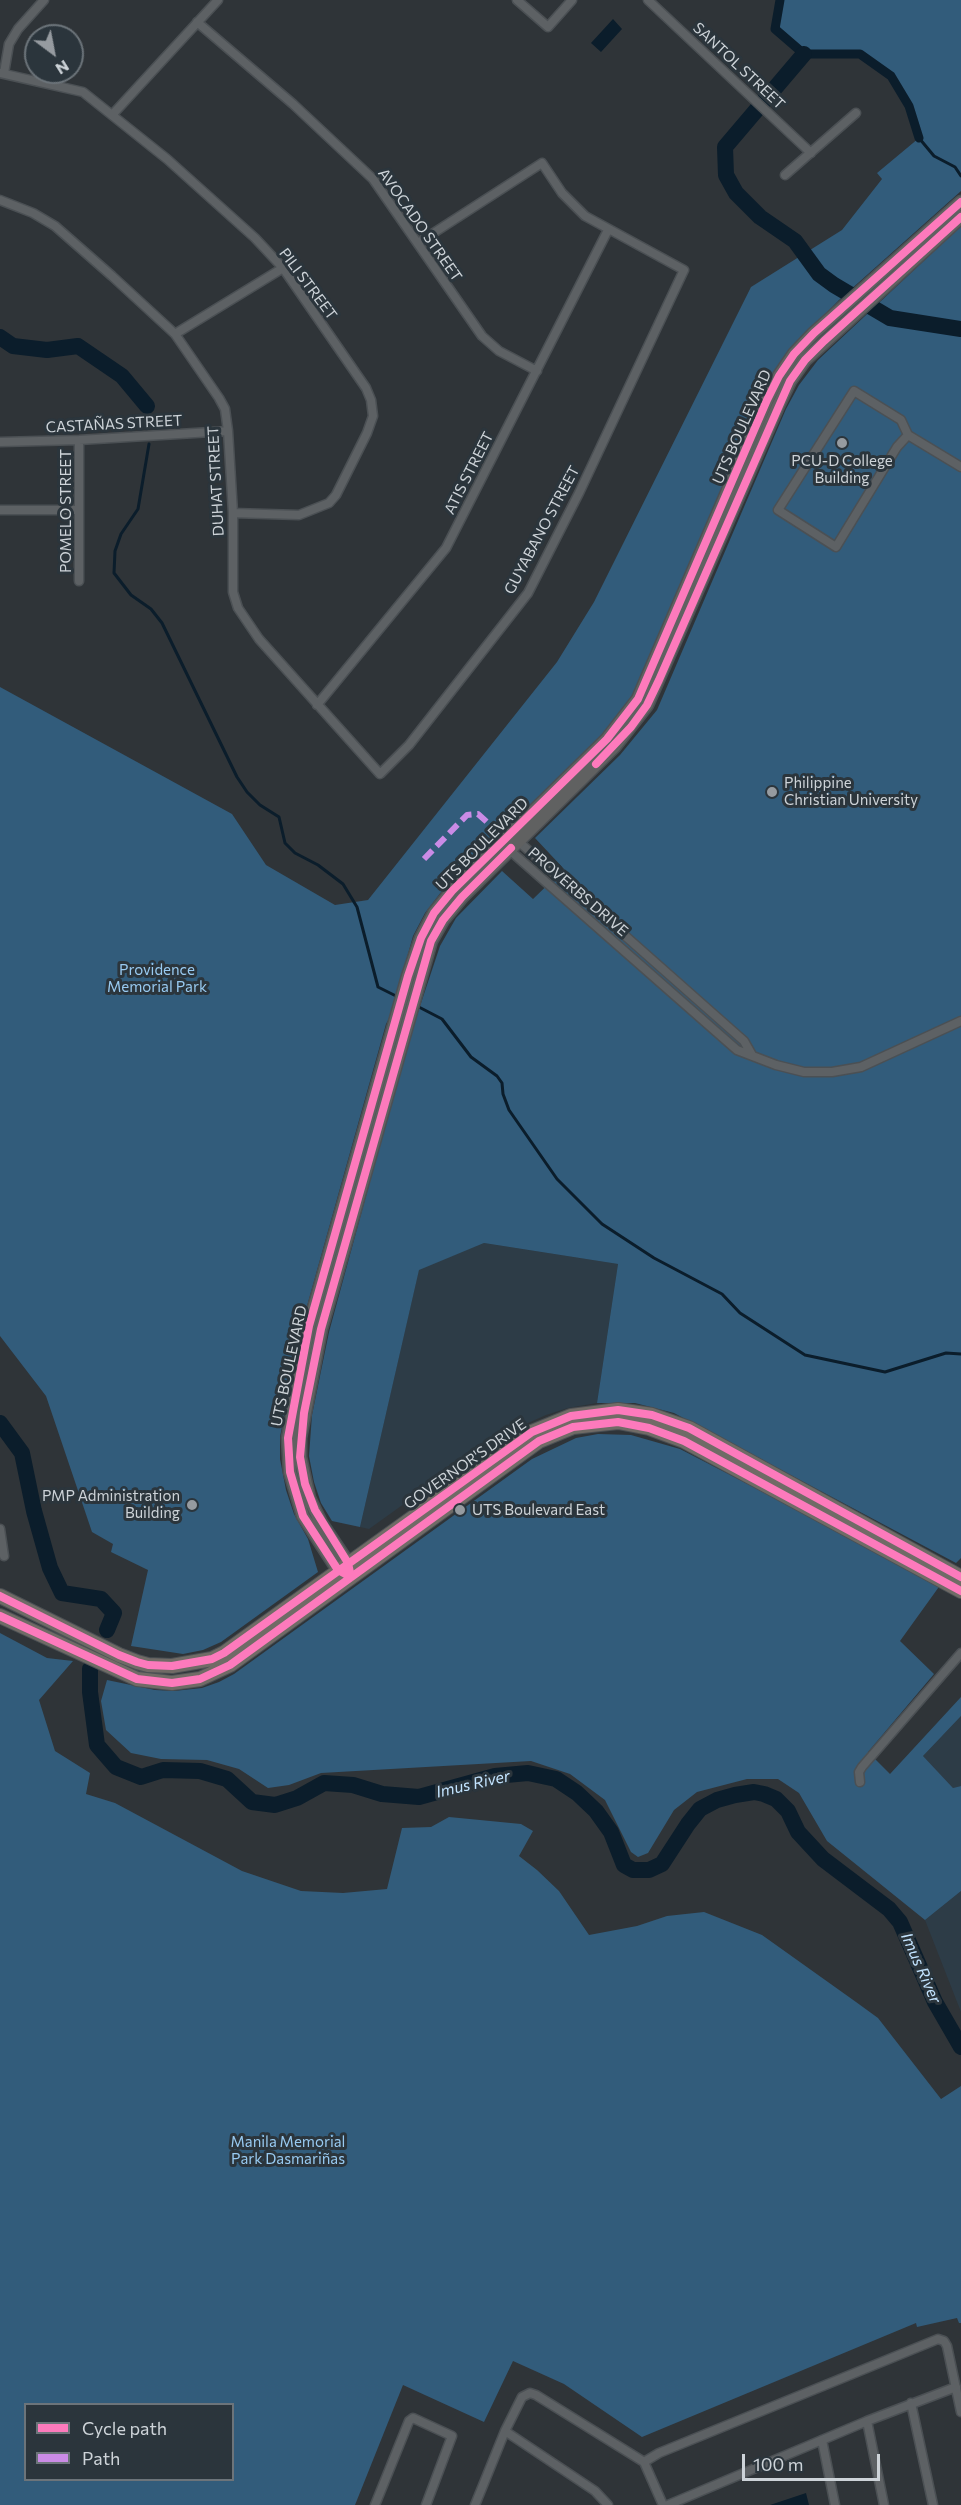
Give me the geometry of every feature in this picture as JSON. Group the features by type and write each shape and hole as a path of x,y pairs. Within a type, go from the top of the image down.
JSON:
{"highway":[{"name":"GOVERNOR'S DRIVE","path":"0,1616 137,1679 157,1682 186,1681 207,1676 230,1665 346,1570 532,1432 571,1416 618,1410 652,1415 689,1428 961,1577"},
{"name":"GOVERNOR'S DRIVE","path":"0,1596 119,1655 148,1665 172,1666 212,1659 540,1441 573,1427 618,1422 649,1428 684,1441 961,1591"}],"main road":[{"name":"UTS BOULEVARD","path":"346,1570 310,1529 298,1502 290,1472 288,1438 309,1326 403,1018 421,938 434,914 452,891 511,844 614,747 647,705 790,381 805,360 849,311 961,202"},
{"name":"UTS BOULEVARD","path":"879,283 961,217"}],"street":[{"path":"2,73 9,44 18,29 44,0"},
{"path":"113,114 218,0"},
{"path":"517,0 548,27 572,0"},
{"name":"SANTOL STREET","path":"648,0 811,153"},
{"name":"AVOCADO STREET","path":"197,22 373,178 482,336 499,351 537,371"},
{"name":"PILI STREET","path":"2,73 83,92 167,159 240,224 283,268 366,388 371,400 373,416 336,495 329,503 299,515 233,513"},
{"path":"785,175 856,113"},
{"path":"418,243 542,163 562,193 585,216 608,230"},
{"name":"DUHAT STREET","path":"0,200 33,213 55,226 175,334 219,398 225,409 228,431 233,513 233,592 238,608 254,633 380,774"},
{"name":"GUYABANO STREET","path":"380,774 409,745 528,593 579,493 684,270 608,230"},
{"name":"ATIS STREET","path":"317,705 446,548 608,230"},
{"path":"175,334 283,268"},
{"path":"908,435 897,447 836,547 778,510 854,391 901,420 908,435 961,467"},
{"name":"CASTAÑAS STREET","path":"0,442 79,440 228,431"},
{"name":"POMELO STREET","path":"79,440 79,581"},
{"path":"0,510 79,510"},
{"name":"PROVERBS DRIVE","path":"511,844 744,1041 752,1055 776,1065 804,1072 832,1072 861,1067 961,1021"},
{"path":"0,1529 4,1556 0,1554"},
{"path":"860,1782 859,1772 862,1767 961,1653"},
{"path":"644,2462 659,2453 938,2339 944,2341 947,2346 961,2412"},
{"path":"475,2505 505,2431 522,2397 530,2393 644,2462 665,2505 911,2403 956,2387"},
{"path":"911,2403 933,2505"},
{"path":"375,2505 409,2421 413,2418 452,2436 426,2505"},
{"path":"867,2421 885,2505"},
{"path":"505,2431 594,2491 608,2505"},
{"path":"822,2440 835,2505"}],"shaded area":[{"path":"613,19 622,29 601,52 591,43"},
{"path":"484,1243 618,1264 597,1403 546,1415 528,1423 491,1447 481,1443 437,1474 436,1481 369,1529 360,1527 419,1269"},
{"path":"961,1716 961,1786 953,1788 923,1756"},
{"path":"961,1891 961,2012 925,1920"},
{"path":"806,2493 809,2505 770,2505"}],"green space":[{"name":"Providence Memorial Park","path":"780,0 961,0 961,191 839,300 789,351 632,696 601,736 445,887 425,913 413,936 302,1324 280,1437 280,1459 286,1490 294,1514 308,1539 318,1572 221,1642 203,1650 183,1654 131,1646 148,1570 111,1552 113,1544 92,1532 46,1396 0,1336 0,687 232,814 266,865 335,905 368,900 557,662 594,602 751,287 842,230 882,179 877,173 919,138 909,106 891,76 860,54 804,54 775,29"},
{"name":"Philippine Christian University","path":"961,226 961,1558 956,1563 674,1413 635,1403 597,1403 618,1264 484,1243 419,1270 360,1527 332,1521 321,1503 309,1456 312,1415 329,1332 407,1045 440,946 456,918 502,871 533,899 564,869 535,838 620,755 657,710 786,409 799,385 818,360"},
{"path":"598,1434 631,1435 680,1449 941,1584 900,1641 934,1674 868,1752 890,1774 961,1697 961,1716 923,1756 953,1788 961,1786 961,1891 925,1920 827,1841 799,1793 778,1779 747,1779 697,1792 674,1810 648,1853 638,1857 631,1852 605,1800 570,1774 531,1761 321,1773 289,1785 268,1788 239,1769 207,1760 161,1759 131,1753 106,1730 101,1701 107,1680 155,1690 174,1691 202,1688 219,1682 234,1674 532,1459 576,1438"},
{"name":"Manila Memorial Park Dasmariñas","path":"0,1633 47,1658 73,1661 39,1700 55,1751 90,1773 86,1794 115,1803 242,1871 301,1891 343,1893 387,1889 402,1828 431,1827 449,1817 521,1824 533,1831 519,1856 559,1891 589,1935 637,1926 667,1916 704,1912 762,1935 878,2018 941,2099 961,2086 961,2323 957,2318 917,2327 916,2323 642,2437 564,2384 513,2361 484,2422 403,2385 355,2505 0,2505"}],"waterway":[{"path":"780,0 775,29 804,54 860,54 891,76 909,106 919,138"},
{"path":"804,54 725,147 726,175 736,193 760,217 795,241 819,274 834,285 890,318 961,329"},
{"path":"919,138 934,156 955,167 961,176"},
{"path":"0,337 13,346 47,350 78,346 122,376 147,406"},
{"path":"149,444 138,509 121,534 115,551 114,573 131,595 151,609 162,623 237,777 247,792 260,805 279,817 285,843 295,853 318,865 343,884 357,907 378,987 398,997"},
{"path":"415,1005 442,1019 471,1057 497,1076 502,1083 509,1110 557,1179 602,1224 654,1258 722,1294 740,1313 805,1355 885,1372 946,1353 961,1354"},
{"name":"Imus River","path":"0,1423 22,1453 34,1511 50,1568 62,1593 101,1599 114,1613 107,1630"},
{"name":"Imus River","path":"90,1669 90,1692 97,1745 116,1767 141,1777 163,1770 200,1771 227,1779 252,1802 275,1805 297,1798 324,1783 353,1785 382,1794 419,1797 495,1776 528,1773 556,1779 577,1793 596,1811 611,1832 624,1865 633,1870 649,1870 662,1864 700,1809 717,1800 754,1792 776,1799 788,1811 798,1832 823,1859 889,1909 900,1922 935,2002 961,2047"}],"marked path":[{"path":"424,859 467,815 478,814 506,839"}],"cycle path":[{"path":"351,1577 338,1570 303,1516 290,1472 288,1438 309,1326 408,976 421,938 434,913 452,891 607,739 638,699 767,400 794,354 814,333 961,202"},
{"path":"596,764 631,727 647,705 790,381 805,360 824,341 961,217"},
{"path":"351,1577 348,1563 315,1510 305,1484 300,1457 304,1413 321,1329 431,941 443,920 462,897 511,848"},
{"path":"0,1596 137,1662 172,1666 212,1659 224,1653 532,1432 571,1416 618,1410 652,1415 689,1428 961,1577"},
{"path":"0,1616 137,1679 172,1683 200,1679 230,1665 539,1441 573,1427 618,1422 649,1428 684,1441 961,1591"}],"place":[{"name":"PCU-D College Building","path":"842,443"},
{"name":"Philippine Christian University","path":"772,792"},
{"name":"PMP Administration Building","path":"192,1505"},
{"name":"UTS Boulevard East","path":"460,1510"}]}
